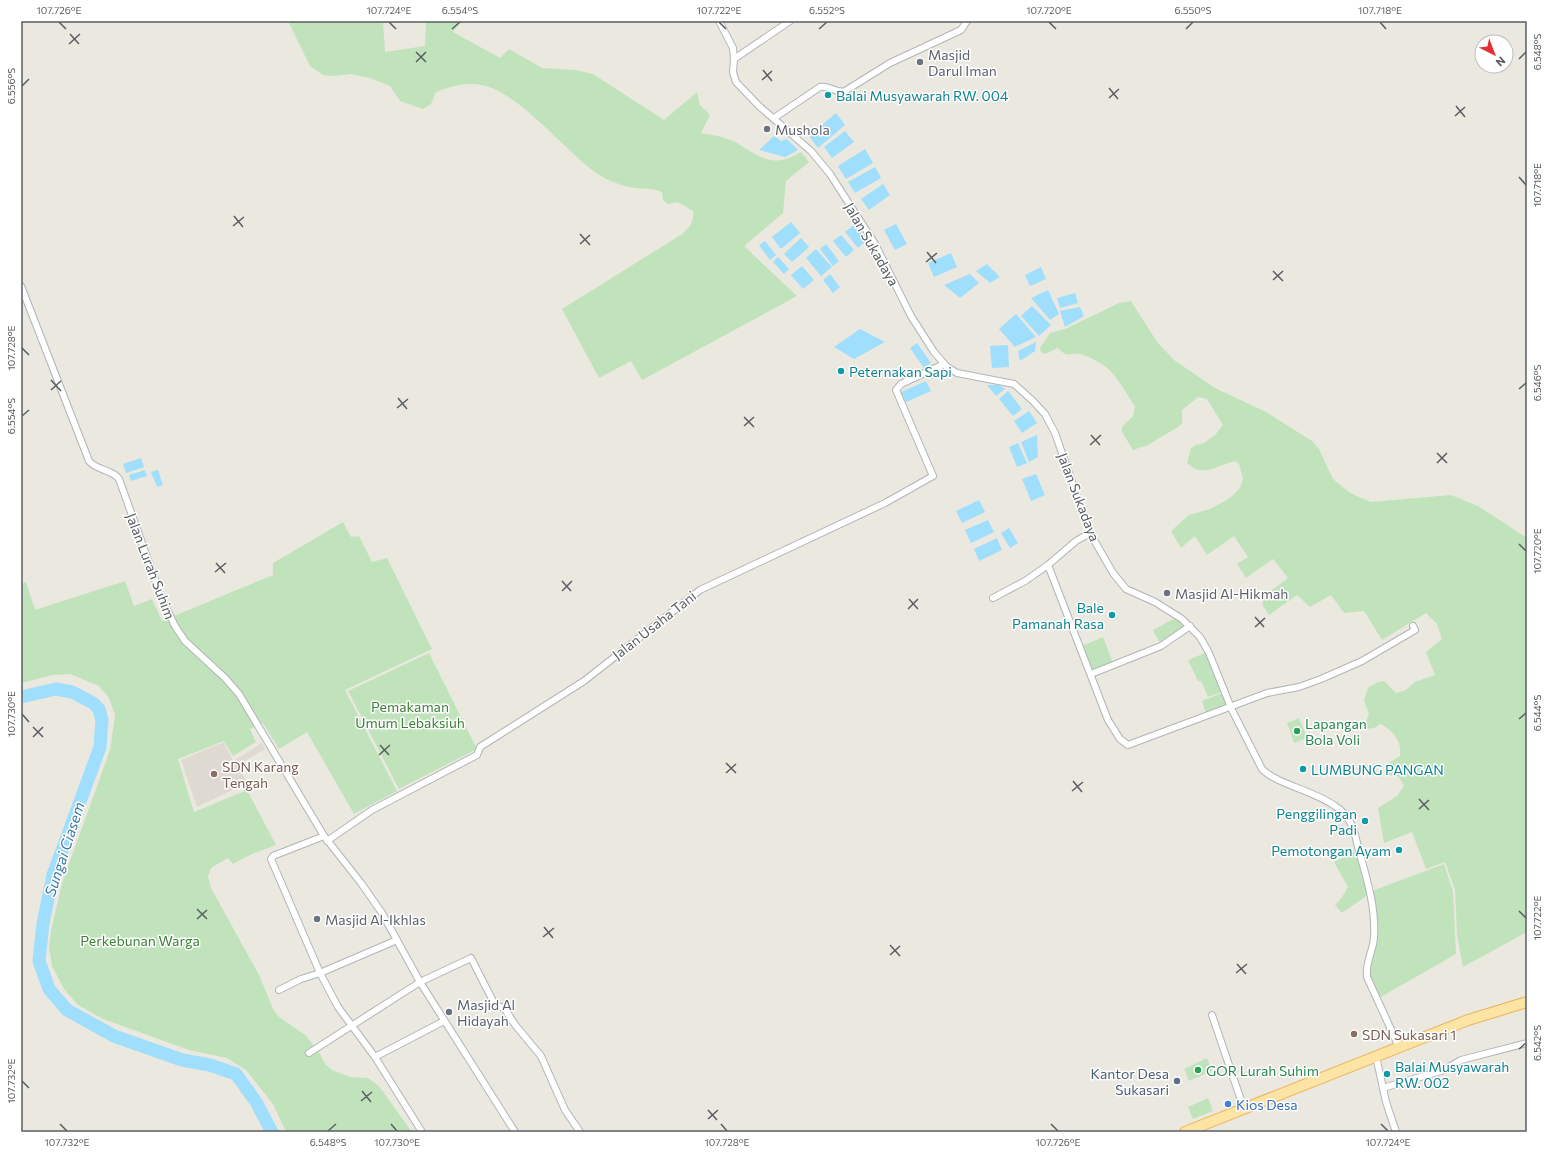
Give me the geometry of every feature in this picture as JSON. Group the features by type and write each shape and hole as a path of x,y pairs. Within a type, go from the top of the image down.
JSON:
{"main road":[{"path":"1184,1132 1476,1017 1527,1002"}],"street":[{"name":"Jalan Sukadaya","path":"719,21 733,48 733,72 736,82 749,96 805,146 841,185 884,259 921,333 944,364 951,370 965,376 1014,384 1039,407 1050,421 1090,532 1113,573 1122,585 1160,605 1190,626 1204,643 1230,706 1255,758 1266,773 1330,802 1342,811 1353,827 1371,893 1373,910 1374,938 1367,966 1367,976 1399,1047"},
{"path":"734,59 790,21"},
{"path":"774,118 820,87 828,86 839,92 846,91 890,63 961,30 968,21"},
{"name":"Jalan Lurah Suhim","path":"21,286 89,461 92,466 116,475 119,479 160,594 175,626 185,641 225,678 239,694 326,839 375,903 420,982 515,1132"},
{"name":"Jalan Usaha Tani","path":"320,973 271,859 273,856 326,839 372,810 477,754 480,747 584,680 700,590 858,516 932,477 933,474 896,390 901,384 944,364"},
{"path":"993,598 1025,581 1048,565 1072,544 1090,532"},
{"path":"1048,565 1108,720 1120,739 1128,745 1230,706 1267,693 1299,687 1344,669 1362,661 1415,630 1413,626"},
{"path":"1091,674 1161,646 1190,626"},
{"path":"279,990 301,979 320,973 397,940"},
{"path":"309,1053 420,982 470,958 472,959 495,1005 504,1008 516,1026 541,1056 564,1110 580,1132"},
{"path":"320,973 334,1000 375,1057 422,1132"},
{"path":"1212,1015 1244,1109"},
{"path":"375,1057 444,1021"},
{"path":"1383,1088 1444,1070 1464,1059 1527,1043"},
{"path":"1376,1056 1383,1088 1396,1132"}],"shaded area":[{"name":"SDN Karang Tengah","path":"224,742 233,761 262,743 265,749 238,765 247,783 197,807 181,760"}],"green space":[{"path":"288,21 421,21 383,23 385,52 425,46 426,21 462,21 453,32 500,58 509,49 542,68 576,70 593,74 664,120 697,92 700,105 710,115 701,133 728,139 768,160 783,160 801,152 809,162 786,181 783,213 744,246 797,296 642,380 631,361 599,378 562,309 682,234 691,224 693,211 678,202 668,204 663,200 662,192 652,189 626,186 601,176 587,166 522,106 504,94 487,86 466,84 453,86 436,92 431,104 423,109 400,101 390,86 370,78 352,74 334,76 323,75 310,66"},
{"path":"1131,301 1157,342 1174,360 1215,388 1266,412 1312,441 1319,449 1333,479 1350,493 1371,502 1451,495 1478,506 1527,538 1527,932 1463,967 1457,934 1455,890 1445,862 1426,869 1412,832 1384,843 1378,808 1397,796 1404,786 1398,776 1387,775 1387,764 1400,756 1400,746 1393,733 1381,724 1374,728 1366,729 1364,727 1369,714 1364,701 1368,688 1378,682 1384,681 1396,693 1406,690 1415,682 1435,675 1426,652 1442,639 1437,624 1426,613 1382,640 1364,611 1344,613 1331,595 1310,607 1297,595 1269,615 1263,606 1262,597 1288,578 1273,559 1246,578 1237,564 1248,557 1234,536 1207,555 1195,536 1181,548 1171,531 1189,515 1210,509 1230,498 1240,488 1243,479 1239,464 1235,461 1210,470 1199,470 1187,463 1191,448 1204,443 1215,435 1223,425 1207,399 1198,397 1182,410 1182,424 1148,445 1133,450 1122,432 1122,427 1133,416 1135,406 1110,371 1100,363 1080,354 1066,354 1058,348 1045,354 1041,352 1040,348 1050,333 1065,329 1119,303"},
{"name":"Perkebunan Warga","path":"343,522 351,537 359,536 372,562 387,558 432,649 345,690 397,791 354,814 307,732 279,749 263,723 250,729 256,742 233,756 224,741 178,759 194,812 247,790 276,845 252,854 233,864 228,858 211,868 208,877 211,888 259,975 274,1011 279,1017 305,1035 318,1050 325,1064 332,1070 350,1077 368,1078 379,1086 412,1132 286,1132 273,1104 246,1070 227,1058 189,1050 103,1019 78,1005 64,989 52,966 49,947 51,931 62,883 110,750 115,715 109,698 99,686 70,674 53,675 21,683 21,584 26,582 35,610 125,581 134,606 152,599 162,621 273,575 273,563"},
{"path":"1177,617 1188,626 1161,645 1153,630"},
{"path":"1103,637 1113,663 1093,671 1082,646"},
{"name":"Pemakaman Umum Lebaksiuh","path":"429,653 477,749 399,789 348,691"},
{"path":"1205,653 1222,692 1208,697 1201,681 1198,681 1188,660"},
{"path":"1222,693 1227,705 1206,713 1202,701"},
{"name":"Lapangan Bola Voli","path":"1299,718 1307,738 1294,743 1287,723"},
{"path":"1356,851 1368,895 1342,913 1335,905 1348,887 1334,862"},
{"path":"1444,864 1453,891 1456,954 1379,998 1370,977 1369,969 1377,939 1372,891"},
{"name":"GOR Lurah Suhim","path":"1207,1058 1212,1071 1189,1081 1184,1069"},
{"path":"1208,1098 1213,1111 1193,1119 1188,1107"}],"water":[{"path":"836,113 845,125 818,148 809,136"},
{"path":"845,131 854,142 832,158 824,147"},
{"path":"774,136 781,141 787,139 798,150 785,157 759,150"},
{"path":"865,149 873,163 846,179 838,166"},
{"path":"875,167 881,178 855,193 848,182"},
{"path":"883,184 890,195 869,210 861,199"},
{"path":"791,222 800,233 781,249 772,237"},
{"path":"896,224 907,244 895,250 884,230"},
{"path":"854,225 867,240 858,248 845,232"},
{"path":"841,235 854,250 846,257 833,241"},
{"path":"801,238 809,247 792,262 784,254"},
{"path":"765,241 776,255 770,260 759,245"},
{"path":"826,244 839,261 833,266 820,249"},
{"path":"816,249 832,267 821,276 806,258"},
{"path":"951,253 957,267 934,277 928,263"},
{"path":"778,257 789,269 784,274 773,262"},
{"path":"987,264 1000,277 990,283 976,271"},
{"path":"802,266 814,280 803,289 791,275"},
{"path":"1041,267 1046,279 1030,286 1025,275"},
{"path":"830,274 840,287 833,293 823,280"},
{"path":"970,274 979,283 960,298 944,285"},
{"path":"1048,290 1059,314 1050,320 1031,298"},
{"path":"1075,293 1078,303 1060,308 1057,298"},
{"path":"1032,306 1051,325 1039,336 1021,316"},
{"path":"1080,307 1084,316 1065,327 1060,311"},
{"path":"1016,314 1036,337 1015,347 999,329"},
{"path":"860,329 885,342 854,359 834,347"},
{"path":"1036,342 1035,351 1020,361 1018,351"},
{"path":"917,343 931,363 924,368 910,348"},
{"path":"1008,345 1009,367 992,368 990,346"},
{"path":"926,381 931,391 906,402 901,392"},
{"path":"987,385 999,385 1005,389 996,396"},
{"path":"1008,391 1022,409 1013,416 999,399"},
{"path":"1029,411 1037,423 1022,433 1014,421"},
{"path":"1037,435 1038,457 1029,462 1021,442"},
{"path":"1018,443 1027,463 1017,467 1009,447"},
{"path":"141,458 144,467 126,473 123,464"},
{"path":"145,470 147,476 131,481 129,475"},
{"path":"158,470 163,485 157,487 151,472"},
{"path":"1036,474 1045,495 1031,501 1022,479"},
{"path":"979,500 985,512 962,523 956,511"},
{"path":"988,520 994,532 971,543 965,530"},
{"path":"1009,528 1018,543 1010,548 1001,533"},
{"path":"997,538 1002,550 979,561 974,549"}],"waterway":[{"name":"Sungai Ciasem","path":"21,697 56,689 72,692 93,703 99,709 102,720 100,747 53,875 43,923 39,961 49,989 67,1010 114,1036 182,1060 210,1065 236,1074 256,1102 272,1132"}],"place":[{"name":"Masjid Darul Iman","path":"920,62"},
{"name":"Balai Musyawarah RW. 004","path":"828,95"},
{"name":"Mushola","path":"767,129"},
{"name":"Peternakan Sapi","path":"841,371"},
{"name":"Masjid Al-Hikmah","path":"1167,593"},
{"name":"Bale Pamanah Rasa","path":"1112,615"},
{"name":"Lapangan Bola Voli","path":"1297,731"},
{"name":"LUMBUNG PANGAN","path":"1303,769"},
{"name":"SDN Karang Tengah","path":"214,774"},
{"name":"Penggilingan Padi","path":"1365,821"},
{"name":"Pemotongan Ayam","path":"1399,850"},
{"name":"Masjid Al-Ikhlas","path":"317,919"},
{"name":"Masjid Al Hidayah","path":"449,1012"},
{"name":"SDN Sukasari 1","path":"1354,1034"},
{"name":"GOR Lurah Suhim","path":"1198,1070"},
{"name":"Balai Musyawarah RW. 002","path":"1387,1074"},
{"name":"Kantor Desa Sukasari","path":"1177,1081"},
{"name":"Kios Desa","path":"1228,1104"}]}
